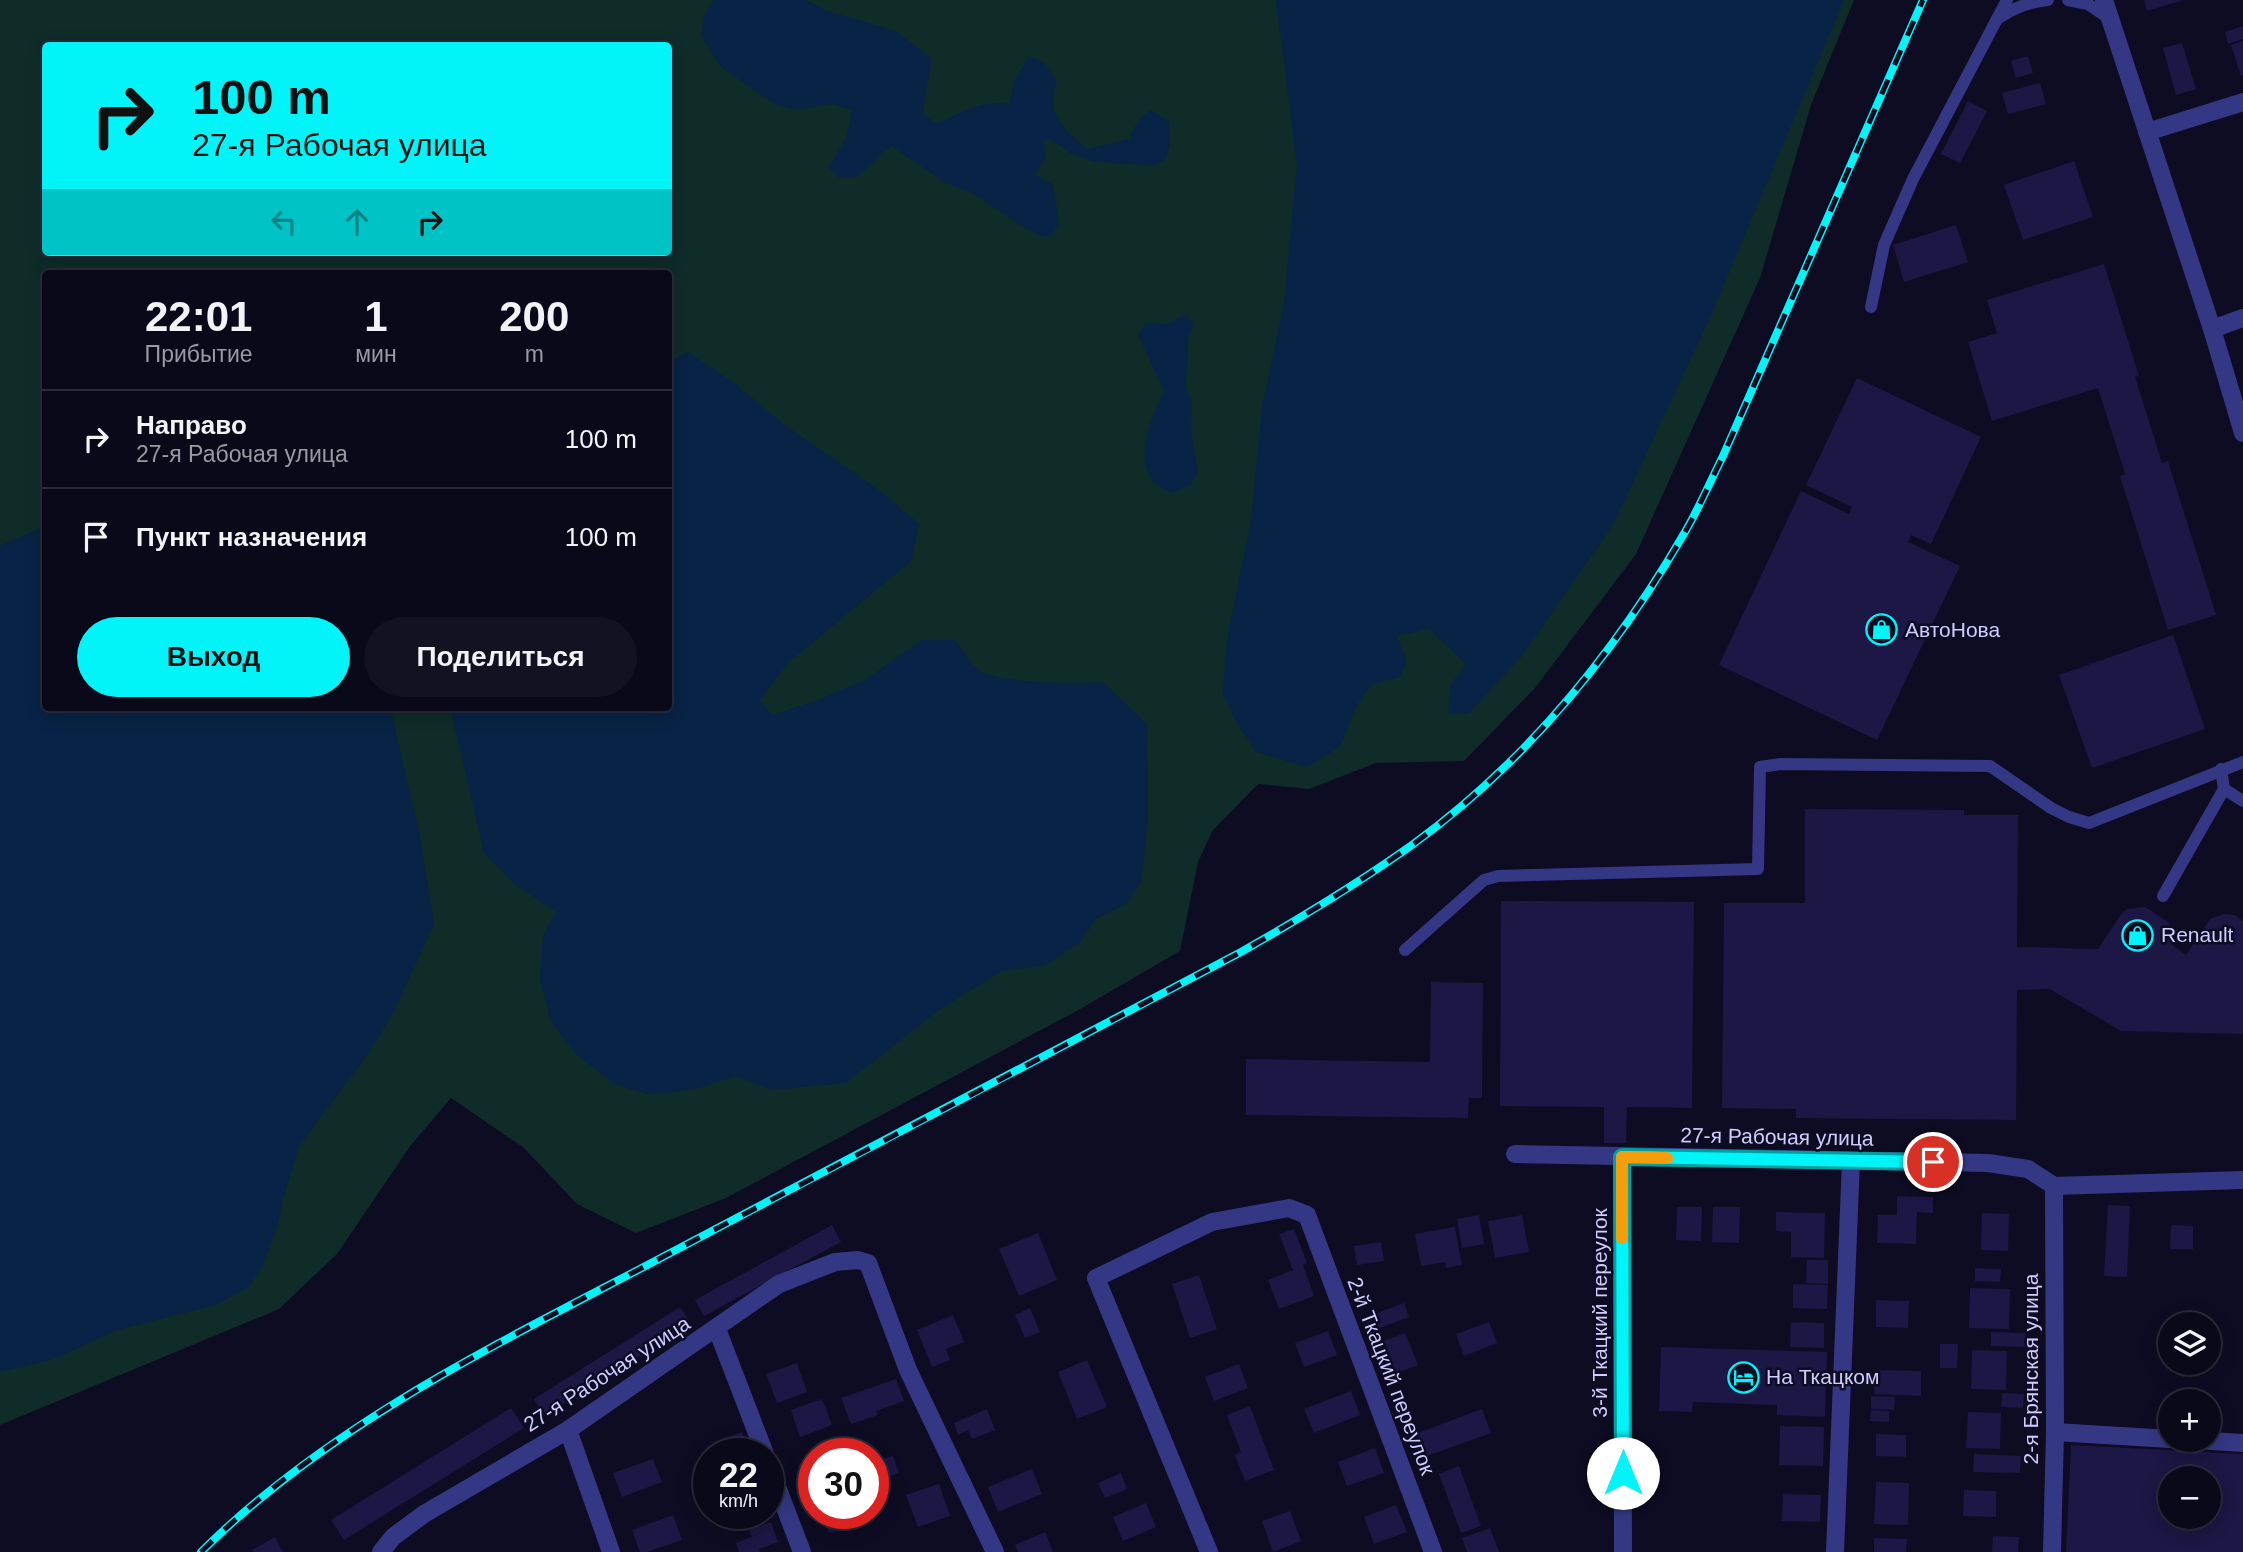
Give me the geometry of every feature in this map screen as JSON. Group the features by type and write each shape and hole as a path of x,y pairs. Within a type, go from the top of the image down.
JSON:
{"street":[{"path":"2104,0 2212,329 2243,433"},
{"path":"2147,132 2243,102"},
{"path":"2212,329 2243,318"},
{"name":"27-я Рабочая улица","path":"1515,1154 1988,1163 2028,1170 2054,1186"},
{"name":"3-й Ткацкий переулок","path":"1622,1157 1623,1552"},
{"path":"1835,1552 1851,1161"},
{"path":"2054,1186 2243,1180"},
{"name":"2-я Брянская улица","path":"2052,1552 2055,1432 2054,1186"},
{"name":"2-й Ткацкий переулок","path":"1209,1552 1096,1278 1212,1222 1289,1208 1307,1215 1433,1552"},
{"name":"27-я Рабочая улица","path":"381,1552 393,1537 424,1514 568,1430 779,1284 835,1262 858,1260 868,1263 908,1370 995,1552"},
{"path":"717,1329 759,1438"},
{"path":"568,1430 611,1552"},
{"path":"2055,1432 2158,1437"},
{"path":"2221,1442 2243,1443"},
{"path":"784,1505 802,1552"}],"lane":[{"path":"1871,307 1884,245 1898,212 2007,0"},
{"path":"1995,20 2029,2 2048,0"},
{"path":"2068,0 2088,4 2110,19"},
{"path":"1405,950 1484,880 1498,876 1758,869 1760,767 1781,764 1990,766 2051,808 2068,817 2089,823 2243,762"},
{"path":"2163,896 2224,789 2221,769"},
{"path":"2224,789 2243,801"}],"green space":[{"path":"0,0 1854,0 1811,105 1760,278 1636,554 1535,688 1464,761 1376,763 1309,789 1258,784 1213,830 1198,862 1180,951 1082,1008 726,1198 636,1233 577,1204 524,1148 451,1098 411,1145 337,1254 279,1309 0,1425"}],"water":[{"path":"714,0 806,0 827,11 896,31 932,59 923,108 924,115 937,124 981,105 1009,104 1014,81 1029,57 1044,62 1057,80 1053,102 1058,120 1070,135 1087,149 1129,139 1139,119 1150,110 1169,121 1170,144 1165,160 1150,166 1092,161 1072,154 1050,139 1044,141 1046,156 1035,175 1053,185 1059,222 1052,235 1043,236 1029,231 974,194 946,183 891,146 857,177 840,178 829,168 846,138 852,110 831,104 795,110 774,104 721,67 701,35 705,13"},
{"path":"1276,0 1844,0 1709,320 1613,525 1522,656 1469,713 1448,714 1451,684 1466,664 1429,629 1397,636 1407,661 1400,677 1370,685 1357,705 1340,747 1307,767 1256,752 1235,720 1223,693 1227,639 1251,520 1262,407 1284,303 1297,166"},
{"path":"1181,316 1189,317 1193,325 1188,340 1186,388 1192,401 1191,433 1198,470 1191,485 1172,493 1153,481 1147,471 1147,435 1164,390 1138,335 1146,323 1168,324"},
{"path":"688,352 733,382 786,426 879,490 919,524 911,561 788,663 760,701 772,715 821,699 866,679 922,640 955,640 972,664 988,675 1038,682 1103,682 1147,724 1148,817 1141,882 1126,904 1096,919 1080,942 1045,966 1002,971 939,1010 846,1083 771,1090 735,1076 699,1088 647,1094 614,1084 577,1055 551,1021 540,980 543,936 556,912 514,884 484,853 451,711 672,711 672,360"},
{"path":"42,527 42,711 391,711 419,831 434,924 394,1012 368,1054 299,1146 278,1225 263,1265 249,1287 216,1305 118,1330 51,1360 0,1372 0,546"}],"building":[{"path":"2144,0 2181,0 2181,1 2147,11"},
{"path":"2243,26 2243,39 2228,44 2225,32"},
{"path":"2243,41 2243,75 2241,76 2231,45"},
{"path":"2182,43 2196,89 2176,95 2163,48"},
{"path":"2028,56 2033,73 2016,78 2011,61"},
{"path":"2040,83 2046,104 2008,114 2002,93"},
{"path":"1968,101 1987,111 1960,163 1941,154"},
{"path":"2074,161 2093,217 2023,240 2004,185"},
{"path":"1956,225 1968,262 1904,282 1893,245"},
{"path":"2104,264 2139,376 2135,377 2162,463 2168,461 2216,615 2168,630 2120,476 2125,474 2098,388 1992,421 1968,342 1997,333 1987,300"},
{"path":"1857,378 1981,437 1931,544 1911,535 1908,542 1960,566 1877,740 1719,665 1801,491 1849,514 1852,507 1806,485"},
{"path":"2173,635 2205,729 2092,768 2059,675"},
{"path":"1805,809 1964,810 1964,815 2018,815 2017,947 2098,949 2122,913 2127,909 2145,907 2168,922 2173,937 2171,944 2186,955 2210,919 2224,914 2235,915 2243,921 2243,1034 2121,1031 2050,989 2017,990 2016,1120 1796,1118 1796,1109 1722,1108 1724,903 1805,903"},
{"path":"1501,901 1694,902 1692,1108 1627,1107 1626,1143 1604,1143 1604,1107 1500,1106"},
{"path":"1431,982 1483,983 1482,1098 1469,1098 1468,1118 1246,1115 1246,1059 1430,1062"},
{"path":"1897,1196 1933,1197 1933,1213 1917,1212 1916,1244 1877,1243 1878,1215 1897,1215"},
{"path":"2108,1205 2130,1206 2127,1277 2104,1276"},
{"path":"1677,1207 1702,1207 1701,1241 1676,1240"},
{"path":"1713,1207 1740,1207 1739,1243 1712,1242"},
{"path":"1776,1212 1825,1213 1824,1258 1791,1257 1791,1232 1776,1231"},
{"path":"1982,1213 2009,1214 2008,1251 1981,1250"},
{"path":"1479,1215 1484,1244 1462,1248 1457,1219"},
{"path":"1522,1215 1529,1252 1495,1258 1488,1221"},
{"path":"832,1225 841,1242 704,1316 695,1300"},
{"path":"2171,1225 2193,1226 2193,1249 2170,1249"},
{"path":"1455,1227 1462,1265 1446,1268 1445,1262 1421,1266 1415,1234"},
{"path":"1294,1229 1307,1263 1303,1265 1314,1296 1279,1309 1268,1280 1293,1270 1279,1234"},
{"path":"1038,1233 1057,1280 1019,1296 999,1249"},
{"path":"1381,1242 1384,1261 1357,1265 1354,1246"},
{"path":"1807,1260 1828,1260 1828,1284 1806,1283"},
{"path":"1975,1268 2001,1269 2000,1282 1975,1281"},
{"path":"1199,1275 1217,1329 1190,1338 1172,1284"},
{"path":"1793,1284 1828,1285 1827,1309 1793,1308"},
{"path":"1970,1288 2010,1289 2009,1329 1969,1328"},
{"path":"1876,1300 1909,1301 1908,1328 1876,1327"},
{"path":"1404,1303 1409,1317 1369,1332 1364,1318"},
{"path":"680,1307 691,1324 544,1416 534,1399"},
{"path":"1030,1308 1040,1332 1025,1338 1015,1315"},
{"path":"953,1315 964,1342 946,1349 950,1360 932,1367 917,1330"},
{"path":"1489,1322 1497,1343 1464,1356 1456,1334"},
{"path":"1791,1322 1824,1323 1824,1348 1790,1347"},
{"path":"1328,1331 1337,1355 1304,1367 1295,1343"},
{"path":"1991,1332 2025,1333 2025,1347 1991,1346"},
{"path":"1405,1333 1418,1365 1394,1374 1381,1342"},
{"path":"1940,1344 1958,1344 1957,1368 1940,1368"},
{"name":"На Ткацком","path":"1661,1347 1827,1352 1825,1417 1777,1415 1777,1405 1693,1402 1692,1412 1659,1411"},
{"path":"1972,1350 2007,1351 2006,1390 1971,1389"},
{"path":"1087,1360 1107,1407 1077,1419 1058,1372"},
{"path":"797,1363 807,1392 777,1403 766,1374"},
{"path":"1239,1364 1248,1388 1214,1401 1205,1377"},
{"path":"1875,1370 1921,1371 1921,1396 1874,1394"},
{"path":"896,1379 904,1401 876,1411 878,1415 851,1424 841,1398"},
{"path":"1351,1391 1360,1415 1314,1433 1304,1409"},
{"path":"2002,1393 2024,1394 2023,1408 2001,1407"},
{"path":"1871,1396 1895,1397 1894,1410 1871,1409"},
{"path":"822,1399 832,1425 800,1437 791,1410"},
{"path":"1250,1406 1274,1470 1245,1481 1235,1455 1241,1452 1227,1415"},
{"path":"511,1408 524,1428 344,1540 331,1520"},
{"path":"987,1409 995,1430 972,1439 968,1430 958,1435 954,1423"},
{"path":"1482,1409 1491,1433 1424,1457 1415,1434"},
{"path":"1871,1410 1889,1411 1889,1422 1870,1421"},
{"path":"1968,1412 2001,1413 2000,1449 1966,1448"},
{"path":"1780,1426 1824,1427 1823,1466 1779,1465"},
{"path":"742,1432 744,1438 726,1438"},
{"path":"1876,1434 1906,1435 1906,1457 1876,1456"},
{"path":"2071,1445 2158,1450 2158,1452 2243,1454 2243,1552 2066,1552"},
{"path":"1375,1448 1384,1473 1347,1486 1338,1462"},
{"path":"1974,1454 2021,1456 2020,1473 1973,1472"},
{"path":"893,1456 899,1473 889,1476 889,1457"},
{"path":"653,1459 662,1482 622,1497 613,1473"},
{"path":"1459,1466 1481,1526 1461,1533 1439,1474"},
{"path":"1032,1469 1042,1494 998,1512 988,1487"},
{"path":"1121,1473 1127,1489 1105,1498 1098,1483"},
{"path":"1876,1482 1909,1483 1908,1525 1874,1524"},
{"path":"939,1484 950,1516 918,1527 906,1495"},
{"path":"1964,1490 1996,1491 1996,1517 1963,1516"},
{"path":"1783,1494 1821,1495 1820,1522 1782,1521"},
{"path":"1146,1503 1156,1527 1123,1541 1113,1517"},
{"path":"1396,1505 1407,1532 1374,1544 1364,1517"},
{"path":"1290,1511 1301,1541 1273,1552 1262,1521"},
{"path":"673,1515 682,1540 640,1552 632,1530"},
{"path":"1490,1528 1499,1552 1467,1552 1462,1538"},
{"path":"773,1529 778,1542 759,1549 760,1552 739,1552 736,1543 752,1537 749,1530"},
{"path":"1045,1532 1053,1552 1018,1552 1015,1545"},
{"path":"1993,1536 2019,1537 2018,1552 1992,1552"},
{"path":"275,1537 283,1552 253,1552 252,1550"},
{"path":"1874,1538 1907,1539 1906,1552 1874,1552"}],"railway":[{"path":"201,1552 253,1504 308,1461 426,1385 549,1316 1241,952 1328,901 1412,845 1492,779 1530,742 1598,663 1658,577 1690,523 1723,456 1923,0"}],"slow traffic":[{"path":"1622,1238 1622,1157 1667,1158"}],"place":[{"name":"АвтоНова","path":"1882,630"},
{"name":"Renault","path":"2138,935"},
{"name":"На Ткацком","path":"1743,1377"}],"route":[{"path":"1623,1473 1622,1157 1933,1162"}]}
